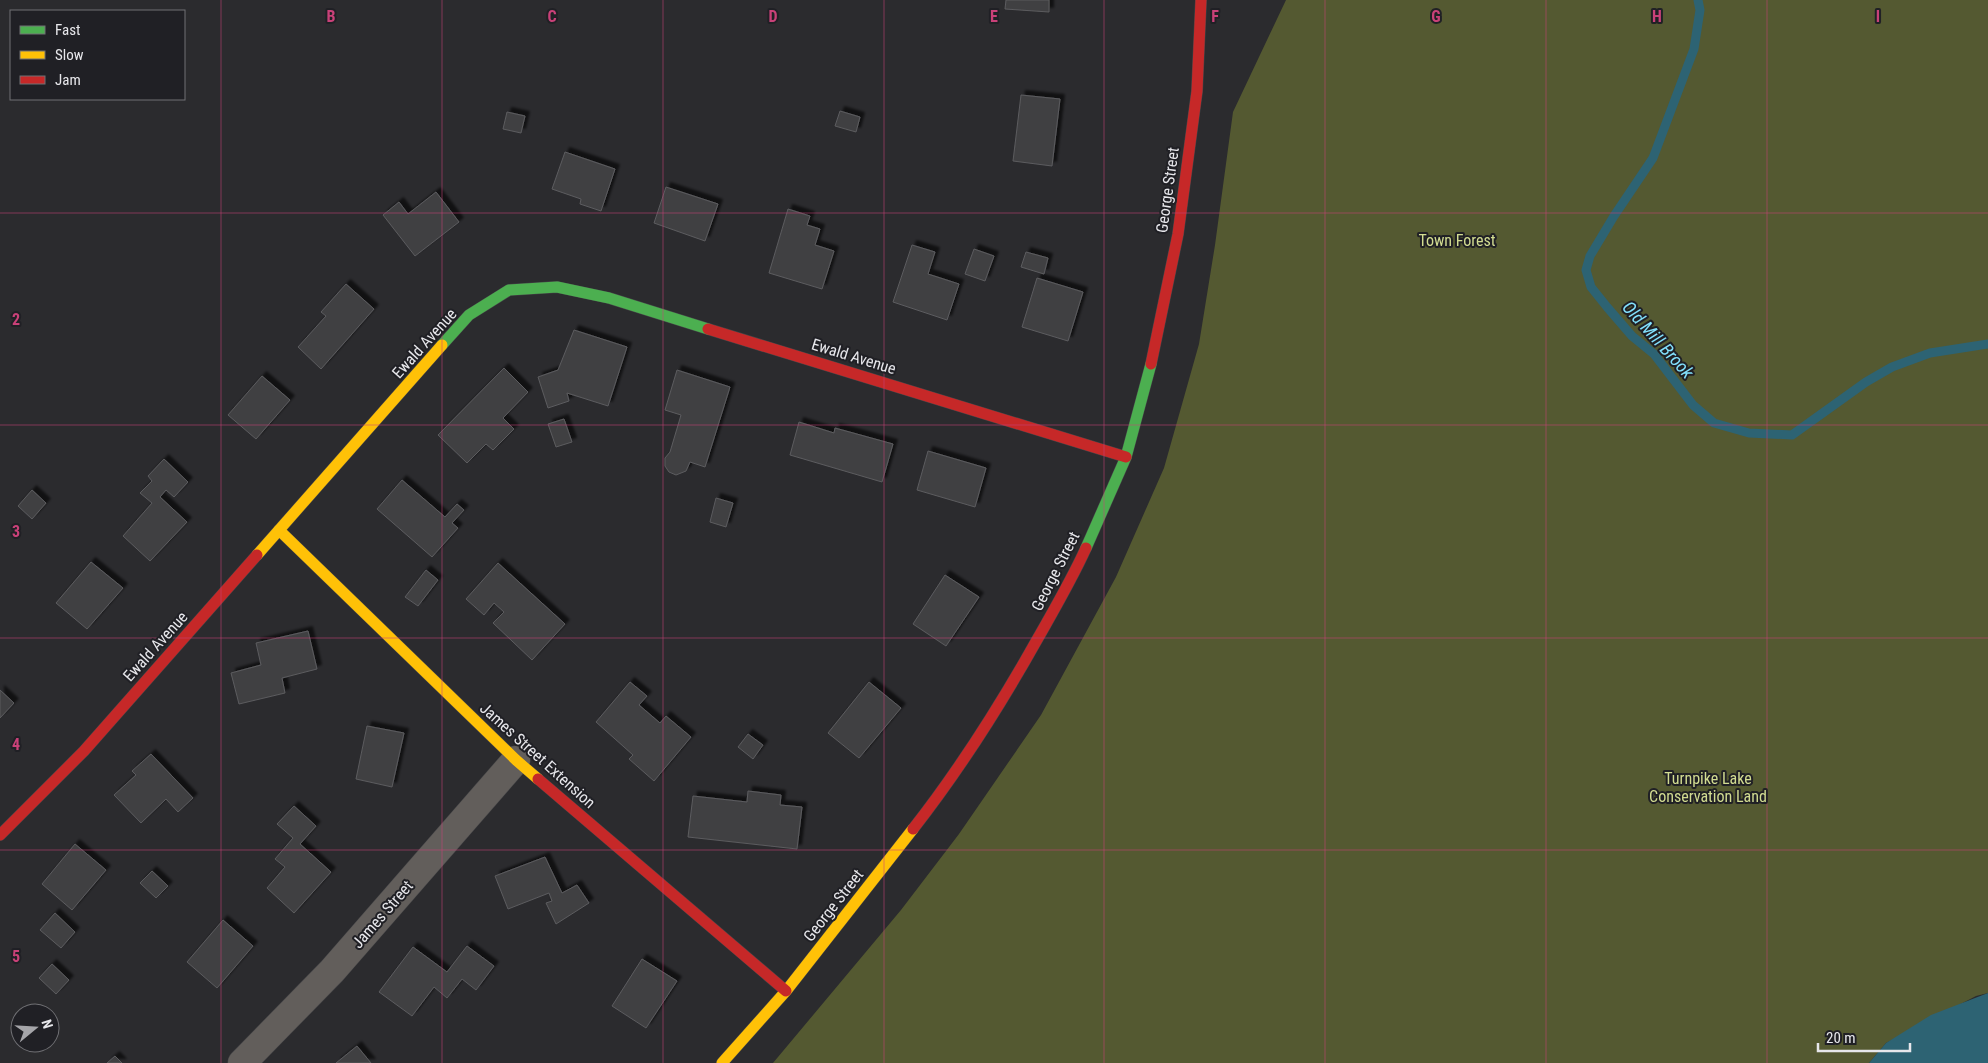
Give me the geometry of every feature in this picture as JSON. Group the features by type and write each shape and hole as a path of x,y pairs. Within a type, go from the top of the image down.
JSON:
{"street":[{"name":"George Street","path":"722,1063 786,991 935,801 1004,698 1076,570 1126,457 1153,356 1178,234 1197,91 1201,0"},
{"name":"Ewald Avenue","path":"0,835 84,751 469,316 510,290 557,287 609,298 1126,457"},
{"name":"James Street Extension","path":"279,530 516,760 786,991"},
{"name":"James Street","path":"242,1063 332,971 516,760"}],"green space":[{"name":"Town Forest","path":"1286,0 1988,0 1988,993 1976,996 1886,1043 1869,1063 773,1063 901,910 959,834 1041,715 1116,577 1164,468 1199,344 1233,112"}],"water":[{"path":"1988,993 1988,1063 1869,1063 1886,1043 1931,1015"}],"building":[{"path":"1006,0 1049,0 1049,12 1005,9"},
{"path":"1021,95 1060,99 1052,166 1013,161"},
{"path":"840,111 860,117 856,132 835,126"},
{"path":"507,112 525,116 521,133 503,129"},
{"path":"565,152 615,169 601,211 580,204 581,199 552,189"},
{"path":"666,187 718,204 705,241 654,223"},
{"path":"436,192 459,222 415,256 383,215 399,202 408,214"},
{"path":"788,209 810,216 807,225 820,229 815,245 834,251 822,289 769,273"},
{"path":"912,245 935,252 928,274 959,284 947,320 893,302"},
{"path":"974,249 994,256 985,281 965,274"},
{"path":"1026,252 1048,258 1044,274 1021,267"},
{"path":"1037,278 1083,292 1068,341 1022,327"},
{"path":"346,284 374,309 321,369 298,347 326,316 321,312"},
{"path":"574,330 627,347 608,406 567,393 569,401 548,408 538,377 558,370"},
{"path":"504,368 528,392 503,418 514,429 493,450 486,444 467,463 438,435"},
{"path":"677,370 730,387 705,467 690,462 686,471 676,475 669,472 665,466 665,458 670,452 681,415 665,410"},
{"path":"262,376 290,400 256,439 228,415"},
{"path":"564,419 572,442 556,447 548,424"},
{"path":"799,422 834,433 835,428 893,444 882,482 790,455"},
{"path":"928,451 986,468 975,507 917,490"},
{"path":"164,459 188,482 174,497 166,490 160,497 187,522 150,561 123,536 152,503 140,493 152,481 148,476"},
{"path":"402,480 445,517 457,504 464,510 452,523 458,528 432,557 377,509"},
{"path":"32,490 46,503 32,519 18,506"},
{"path":"716,498 733,503 726,527 710,522"},
{"path":"91,562 123,588 87,629 56,603"},
{"path":"498,563 565,624 532,660 493,623 504,612 494,603 484,615 466,599"},
{"path":"426,570 438,580 418,606 405,597"},
{"path":"945,575 979,597 946,646 913,624"},
{"path":"308,631 317,669 282,678 285,693 239,704 231,673 261,665 256,643"},
{"path":"630,682 647,696 639,705 660,723 666,716 691,737 654,781 629,759 633,755 596,722"},
{"path":"869,682 901,708 859,758 828,733"},
{"path":"0,690 14,703 0,718"},
{"path":"367,726 404,733 392,787 356,779"},
{"path":"748,734 763,745 753,759 738,747"},
{"path":"151,754 193,798 178,812 166,799 141,823 114,795 136,775 132,771"},
{"path":"748,791 781,795 780,805 802,807 797,849 688,837 693,796 747,802"},
{"path":"294,806 316,826 300,844 331,872 294,913 267,888 285,867 275,859 293,838 277,824"},
{"path":"75,844 106,870 72,910 42,884"},
{"path":"545,857 562,893 577,885 589,903 556,924 546,903 552,901 549,893 508,909 495,876"},
{"path":"152,871 168,886 156,898 140,883"},
{"path":"55,913 75,932 61,948 40,930"},
{"path":"223,920 253,946 217,988 187,962"},
{"path":"467,946 494,966 476,990 462,979 447,998 434,987 412,1016 379,992 413,947 447,972"},
{"path":"642,959 677,981 646,1028 612,1006"},
{"path":"52,964 69,980 56,994 39,978"},
{"path":"357,1046 371,1063 336,1063"},
{"path":"115,1056 122,1063 107,1063"}],"waterway":[{"name":"Old Mill Brook","path":"1698,0 1700,10 1694,49 1653,158 1590,256 1586,270 1591,287 1607,307 1632,336 1654,354 1693,405 1714,423 1749,433 1792,435 1866,382 1892,367 1930,353 1988,344"}],"traffic: fast":[{"path":"442,345 469,315 509,290 557,287 609,298 708,329"},
{"path":"1086,548 1126,457 1151,364"}],"traffic: slow":[{"path":"257,555 442,345"},
{"path":"279,530 516,760 538,779"},
{"path":"722,1063 786,991 913,829"}],"traffic: jam":[{"path":"1151,364 1178,234 1197,91 1201,0"},
{"path":"708,329 1126,457"},
{"path":"913,829 995,712 1057,605 1086,548"},
{"path":"0,835 84,751 257,555"},
{"path":"538,779 786,991"}],"park label":[{"name":"Turnpike Lake Conservation Land","path":"1708,787"}]}
